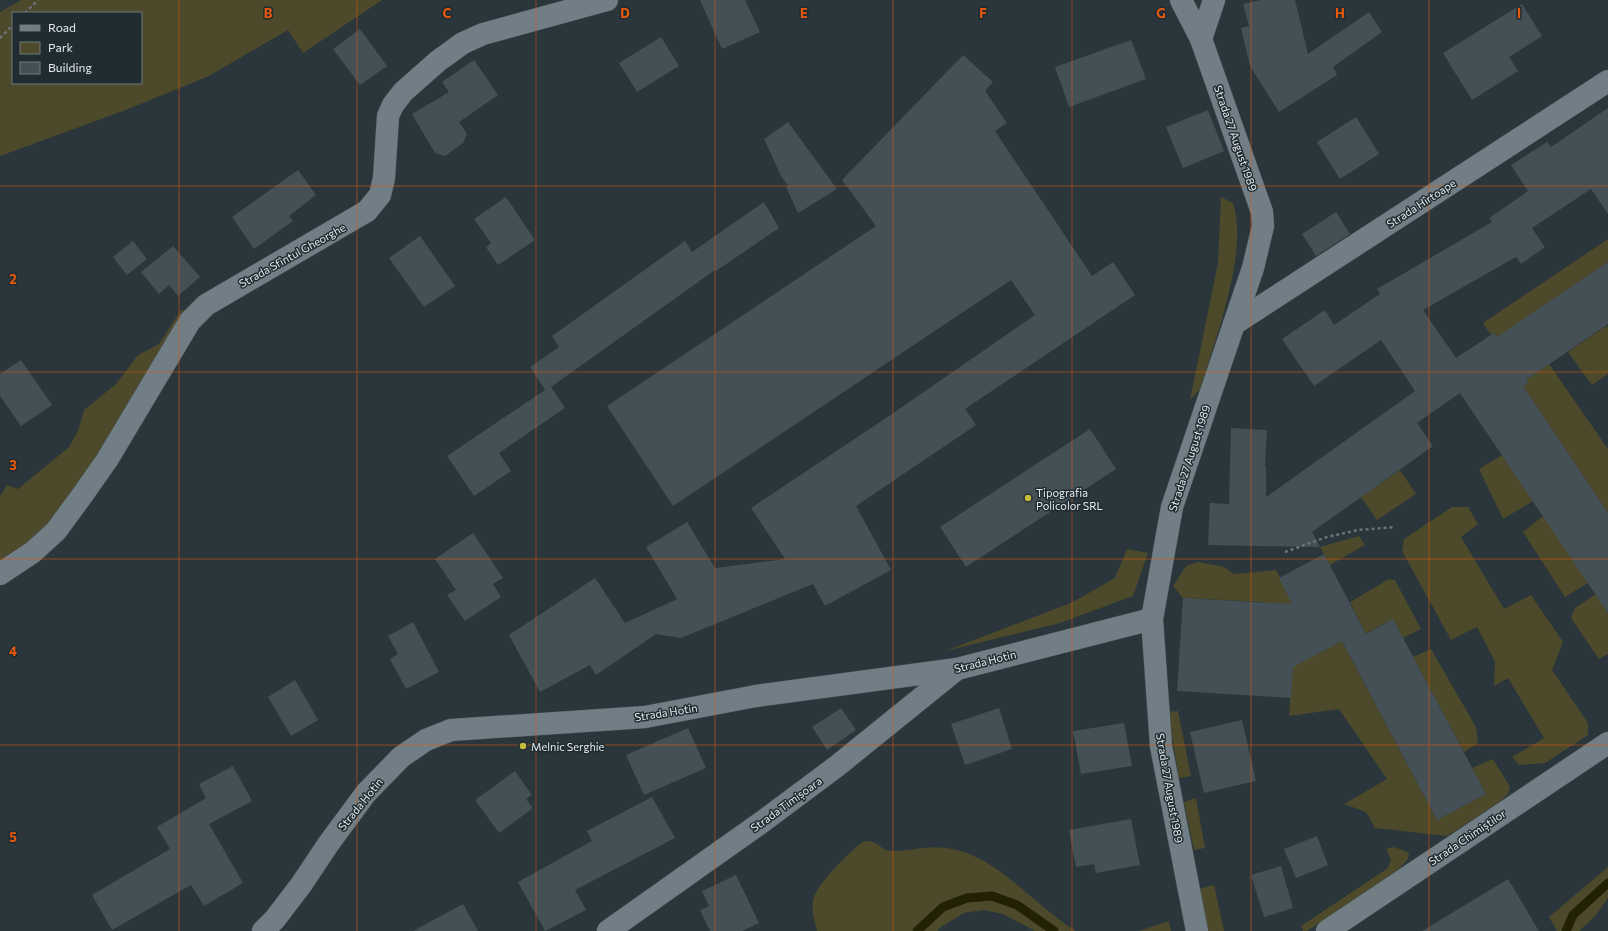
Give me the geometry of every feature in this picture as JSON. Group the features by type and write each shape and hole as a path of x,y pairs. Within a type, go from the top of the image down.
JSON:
{"street":[{"name":"Strada Sfîntul Gheorghe","path":"0,574 33,552 56,531 107,460 190,321 206,305 367,211 380,195 388,116 393,105 403,92 438,61 463,43 510,26 607,0"},
{"name":"Strada 27 August 1989","path":"1181,0 1201,39 1262,212 1263,226 1260,242 1234,324 1172,508 1152,619 1161,746 1197,931"},
{"path":"1201,39 1214,0"},
{"name":"Strada Hîrtoape","path":"1234,324 1608,81"},
{"name":"Strada Hotin","path":"263,931 275,919 301,885 329,843 366,793 401,757 426,740 451,730 645,717 756,696 958,669 1152,619"},
{"name":"Strada Timișoara","path":"608,931 762,822 837,766 958,669"},
{"name":"Strada Chimiștilor","path":"1327,931 1608,743"}],"path":[{"path":"26,12 38,0"},
{"path":"0,38 12,26"},
{"path":"1285,552 1327,537 1358,530 1395,527"}],"green space":[{"path":"21,0 382,0 303,53 288,30 207,77 123,111 0,156 0,12"},
{"path":"1221,197 1233,203 1237,223 1237,246 1234,270 1221,322 1200,389 1190,400 1218,263"},
{"path":"1608,239 1608,262 1497,337 1494,333 1491,335 1483,323"},
{"path":"181,310 187,310 62,513 27,551 0,565 0,496 7,485 18,489 69,447 78,431 84,410 116,384 138,355 159,344"},
{"path":"1606,326 1608,328 1608,374 1592,385 1568,352"},
{"path":"1549,364 1608,449 1608,513 1523,386 1527,383 1526,380"},
{"path":"1502,455 1533,501 1503,519 1479,469"},
{"path":"1400,470 1416,494 1377,520 1361,497"},
{"path":"1452,507 1468,507 1478,524 1461,537 1504,609 1531,595 1563,642 1552,670 1588,723 1588,735 1545,763 1519,765 1512,757 1544,738 1508,678 1494,686 1495,662 1477,627 1451,640 1402,551 1404,539"},
{"path":"1543,516 1588,583 1565,597 1523,532"},
{"path":"1359,536 1365,545 1330,565 1320,547"},
{"path":"1127,549 1148,553 1133,596 1060,623 945,651 1071,603 1115,578"},
{"path":"1198,562 1224,567 1234,574 1276,570 1319,653 1363,628 1350,602 1389,579 1395,580 1421,629 1403,638 1393,619 1344,645 1437,820 1486,794 1472,768 1493,759 1510,787 1508,794 1498,803 1447,836 1375,828 1366,812 1344,804 1387,779 1339,709 1289,716 1293,662 1265,602 1183,598 1173,586 1186,566"},
{"path":"1596,594 1608,613 1608,654 1599,659 1571,618 1575,608"},
{"path":"1431,649 1476,727 1478,743 1464,752 1413,657"},
{"path":"1178,711 1191,776 1179,778 1168,712"},
{"path":"1196,798 1205,848 1194,850 1184,802"},
{"path":"864,841 875,843 892,851 939,847 965,852 998,870 1060,921 1076,931 1035,931 1003,914 983,910 964,913 937,931 817,931 812,908 815,894 834,868"},
{"path":"1393,847 1409,853 1408,859 1397,871 1307,931 1303,931 1301,926 1388,868 1391,859 1386,849"},
{"path":"1608,867 1608,898 1595,916 1579,931 1557,931 1549,917"},
{"path":"1214,885 1224,931 1207,931 1199,889"},
{"path":"1169,921 1171,931 1139,931"}],"building":[{"path":"700,0 745,0 760,32 722,49"},
{"path":"1260,0 1295,0 1308,54 1369,12 1382,32 1333,67 1337,75 1279,112 1250,66 1241,28 1249,26 1243,4"},
{"path":"1522,4 1542,36 1509,57 1518,71 1472,100 1443,53"},
{"path":"360,29 387,66 360,85 333,49"},
{"path":"661,37 679,66 637,92 619,63"},
{"path":"1131,40 1146,79 1069,107 1055,67"},
{"path":"963,55 993,82 985,91 1007,123 995,131 1092,276 1113,262 1135,295 965,409 976,425 856,506 891,570 825,606 813,584 681,638 656,634 596,675 590,665 540,692 509,635 595,578 625,623 677,599 646,547 687,522 715,568 785,559 751,508 889,416 1035,315 1011,280 673,506 607,406 876,226 842,180"},
{"path":"474,60 498,95 459,122 467,134 463,143 445,156 435,153 412,114 449,92 442,82"},
{"path":"1608,108 1608,214 1591,189 1532,228 1545,247 1521,264 1516,257 1423,310 1456,358 1494,333 1497,337 1608,262 1608,324 1526,380 1528,383 1523,386 1608,513 1608,613 1460,393 1417,423 1433,446 1312,532 1320,547 1208,545 1210,503 1229,504 1231,428 1267,430 1265,466 1266,497 1415,391 1381,340 1314,386 1282,339 1325,310 1334,325 1380,294 1377,289 1492,222 1489,218 1528,191 1511,165 1547,142 1551,147"},
{"path":"1208,110 1224,151 1183,168 1166,127"},
{"path":"1356,117 1379,154 1340,179 1317,142"},
{"path":"788,122 837,189 798,213 786,187 788,186 781,176 764,139"},
{"path":"298,170 316,195 289,216 293,221 254,249 232,217"},
{"path":"506,197 535,240 498,265 486,247 491,243 474,219"},
{"path":"764,202 779,228 716,271 715,270 551,387 565,408 499,453 511,471 474,496 447,456 545,390 530,367 559,347 552,336 685,241 692,252"},
{"path":"1336,212 1350,234 1316,256 1302,234"},
{"path":"420,236 455,286 424,307 389,258"},
{"path":"133,241 147,259 127,275 113,257"},
{"path":"173,246 200,277 178,296 169,285 159,294 141,272"},
{"path":"21,360 52,405 21,426 0,396 0,374"},
{"name":"Tipografia Policolor SRL","path":"1090,429 1116,469 966,567 940,527"},
{"path":"473,533 503,578 493,584 501,597 465,621 447,595 456,590 435,559"},
{"path":"1324,554 1366,634 1393,619 1486,794 1437,820 1342,641 1293,667 1291,698 1177,691 1183,598 1292,604 1279,578"},
{"path":"413,622 439,672 406,689 390,659 398,654 388,636"},
{"path":"295,680 318,720 291,736 268,697"},
{"path":"841,708 856,730 827,750 812,727"},
{"path":"999,708 1012,749 965,765 951,724"},
{"path":"1242,720 1256,781 1204,793 1190,732"},
{"path":"1124,723 1132,766 1081,774 1073,731"},
{"path":"688,728 706,768 644,795 626,755"},
{"path":"233,766 252,801 209,824 243,883 204,906 191,885 112,930 92,895 170,849 157,827 206,798 199,784"},
{"path":"515,771 532,795 526,799 533,808 499,833 475,800"},
{"path":"652,797 675,838 575,890 586,910 545,931 518,882 592,841 587,831"},
{"path":"1131,819 1140,865 1096,873 1094,864 1076,867 1069,830"},
{"path":"1317,836 1328,865 1296,878 1284,849"},
{"path":"1281,866 1293,908 1264,917 1251,875"},
{"path":"736,875 759,923 742,931 710,931 700,910 709,906 702,891"},
{"path":"1508,879 1539,931 1422,931"},
{"path":"463,904 478,931 413,931"}],"waterway":[{"path":"1566,931 1573,915 1608,883"},
{"path":"917,931 943,907 967,898 992,896 1017,905 1054,931"}],"place":[{"name":"Tipografia Policolor SRL","path":"1028,498"},
{"name":"Melnic Serghie","path":"523,746"}]}
